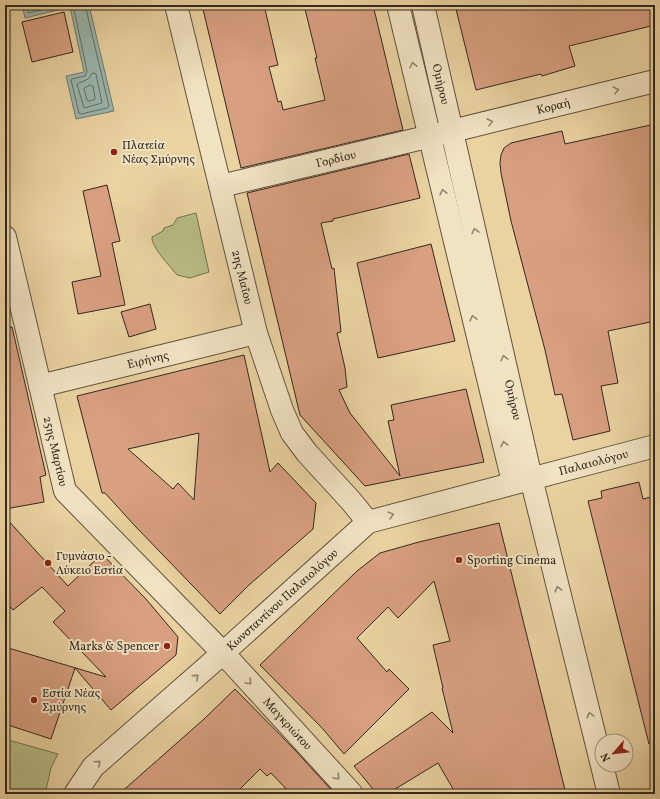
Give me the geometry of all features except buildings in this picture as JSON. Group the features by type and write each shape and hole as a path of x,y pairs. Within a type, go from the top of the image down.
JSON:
{"street":[{"name":"2ης Μαΐου","path":"176,5 256,333 282,410 292,433 307,453 368,522"},
{"name":"Ομήρου","path":"398,5 430,136 522,480 609,794"},
{"name":"Ομήρου","path":"423,5 452,132 522,480"},
{"name":"Κοραή","path":"452,132 655,81"},
{"name":"Γορδίου","path":"221,186 452,132"},
{"name":"25ης Μαρτίου","path":"5,237 65,491 223,653"},
{"name":"Ειρήνης","path":"40,386 256,333"},
{"name":"Παλαιολόγου","path":"522,480 655,446"},
{"name":"Κωνσταντίνου Παλαιολόγου","path":"75,794 93,767 223,653 368,522 522,480"},
{"name":"Μαγκριώτου","path":"223,653 352,794"}],"green space":[{"path":"196,213 209,272 190,278 177,275 154,246 152,237 163,231 164,228 173,225 177,218"},
{"path":"5,739 58,754 51,768 45,794 5,794"}],"water":[{"path":"22,5 89,5 114,111 76,119 66,76 84,72 70,7 25,18"}],"place":[{"name":"Πλατεία Νέας Σμύρνης","path":"114,152"},
{"name":"Sporting Cinema","path":"459,560"},
{"name":"Γυμνάσιο - Λύκειο Εστία","path":"48,563"},
{"name":"Marks & Spencer","path":"167,646"},
{"name":"Εστία Νέας Σμύρνης","path":"34,700"}]}
